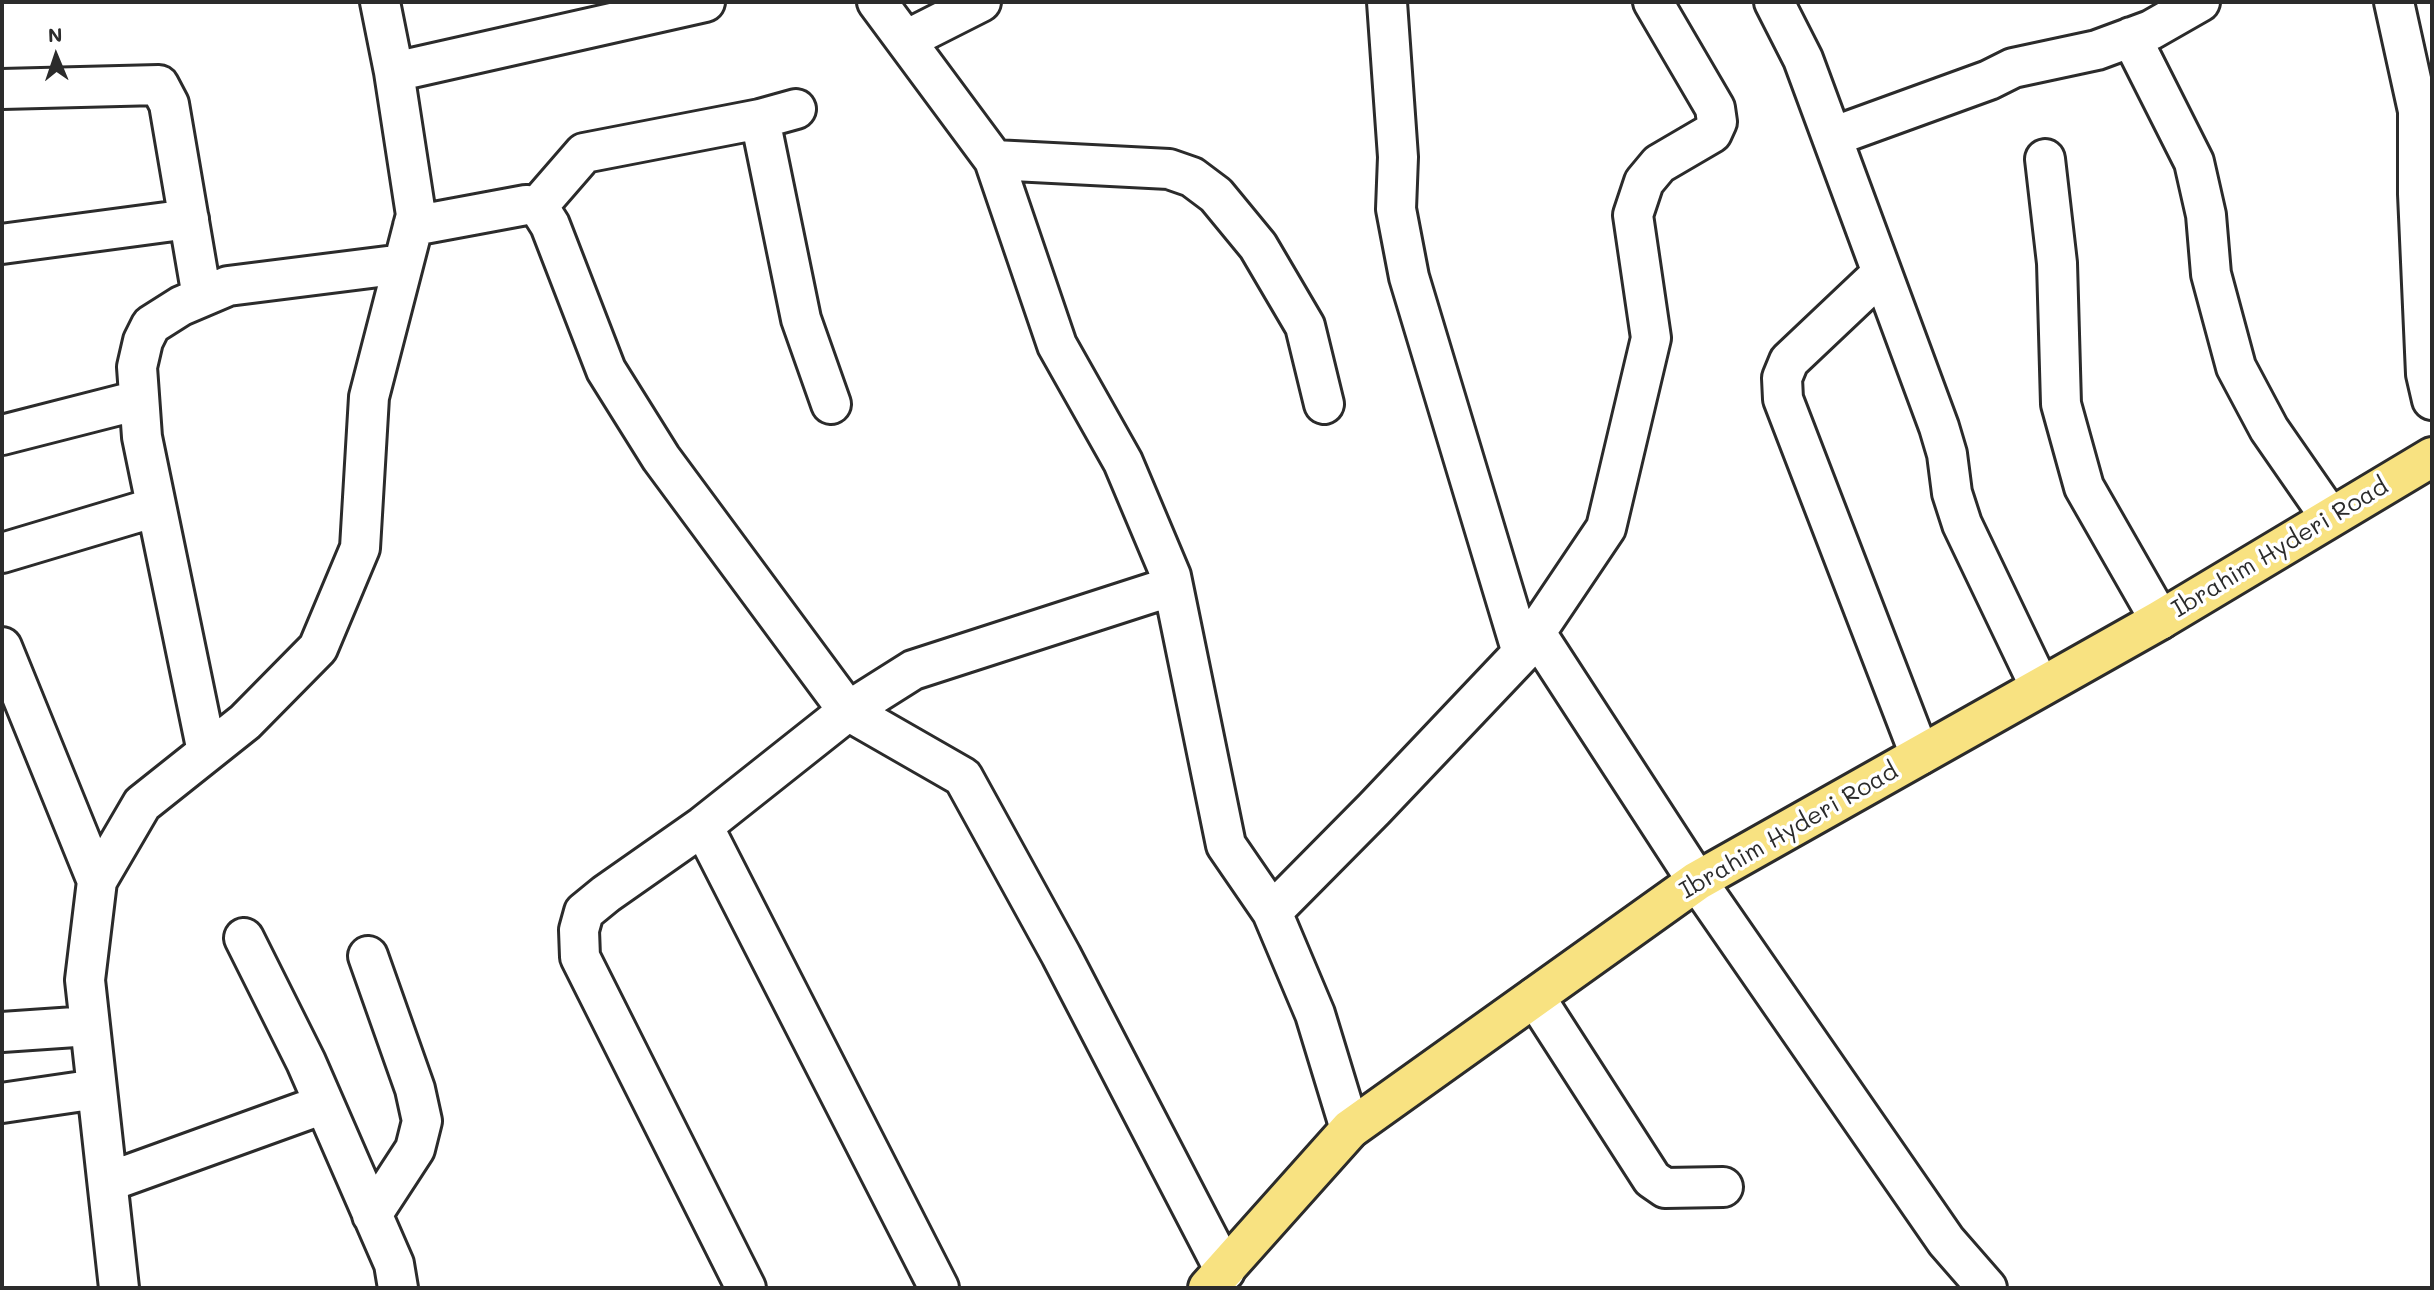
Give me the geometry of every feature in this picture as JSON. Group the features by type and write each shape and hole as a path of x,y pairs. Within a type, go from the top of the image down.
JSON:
{"main road":[{"name":"Ibrahim Hyderi Road","path":"1217,1280 1350,1129 1697,881 2160,620 2432,457"}],"street":[{"path":"119,1288 85,979 97,881 142,804 245,722 318,648 360,548 369,397 416,215 394,72 380,2"},
{"path":"394,72 705,2"},
{"path":"877,2 993,160 1057,345 1123,462 1173,586 1227,845 1272,912 1315,1014 1350,1129"},
{"path":"906,40 981,2"},
{"path":"1387,2 1398,157 1396,209 1407,263 1529,643 1946,1241 1987,1288"},
{"path":"1272,912 1374,809 1529,643 1605,528 1651,338 1633,215 1644,182 1659,164 1712,133 1717,122 1715,107 1653,2"},
{"path":"1774,2 1803,59 1939,427 1947,454 1952,493 1962,524 2039,687"},
{"path":"1832,137 1989,80 2013,68 2097,50 2151,30 2200,2"},
{"path":"2394,2 2418,111 2418,194 2426,374 2432,400"},
{"path":"2132,37 2194,162 2206,215 2211,274 2236,367 2269,429 2330,517"},
{"path":"2,89 159,85 169,104 202,297"},
{"path":"538,206 584,153 760,119 796,109"},
{"path":"760,119 802,319 831,404"},
{"path":"2045,159 2057,263 2061,404 2084,487 2160,620"},
{"path":"993,160 1169,169 1192,177 1216,195 1258,246 1305,326 1324,404"},
{"path":"413,226 526,205 538,206"},
{"path":"538,206 550,225 606,370 661,458 848,711 963,777 1061,955 1217,1280"},
{"path":"2,244 189,219"},
{"path":"207,752 142,437 137,367 143,341 151,325 181,306 228,286 403,264"},
{"path":"1882,273 1789,361 1782,378 1783,399 1920,755"},
{"path":"2,435 139,400"},
{"path":"2,553 156,507"},
{"path":"746,1288 580,957 579,930 584,912 704,826 848,711 913,670 1173,586"},
{"path":"2,647 97,881"},
{"path":"704,826 939,1288"},
{"path":"244,938 306,1062 394,1264 398,1288"},
{"path":"368,956 415,1089 422,1121 415,1149 372,1216"},
{"path":"1535,997 1652,1179 1665,1188 1723,1187"},
{"path":"2,1032 90,1026"},
{"path":"2,1103 97,1089"},
{"path":"107,1182 324,1104"}]}
